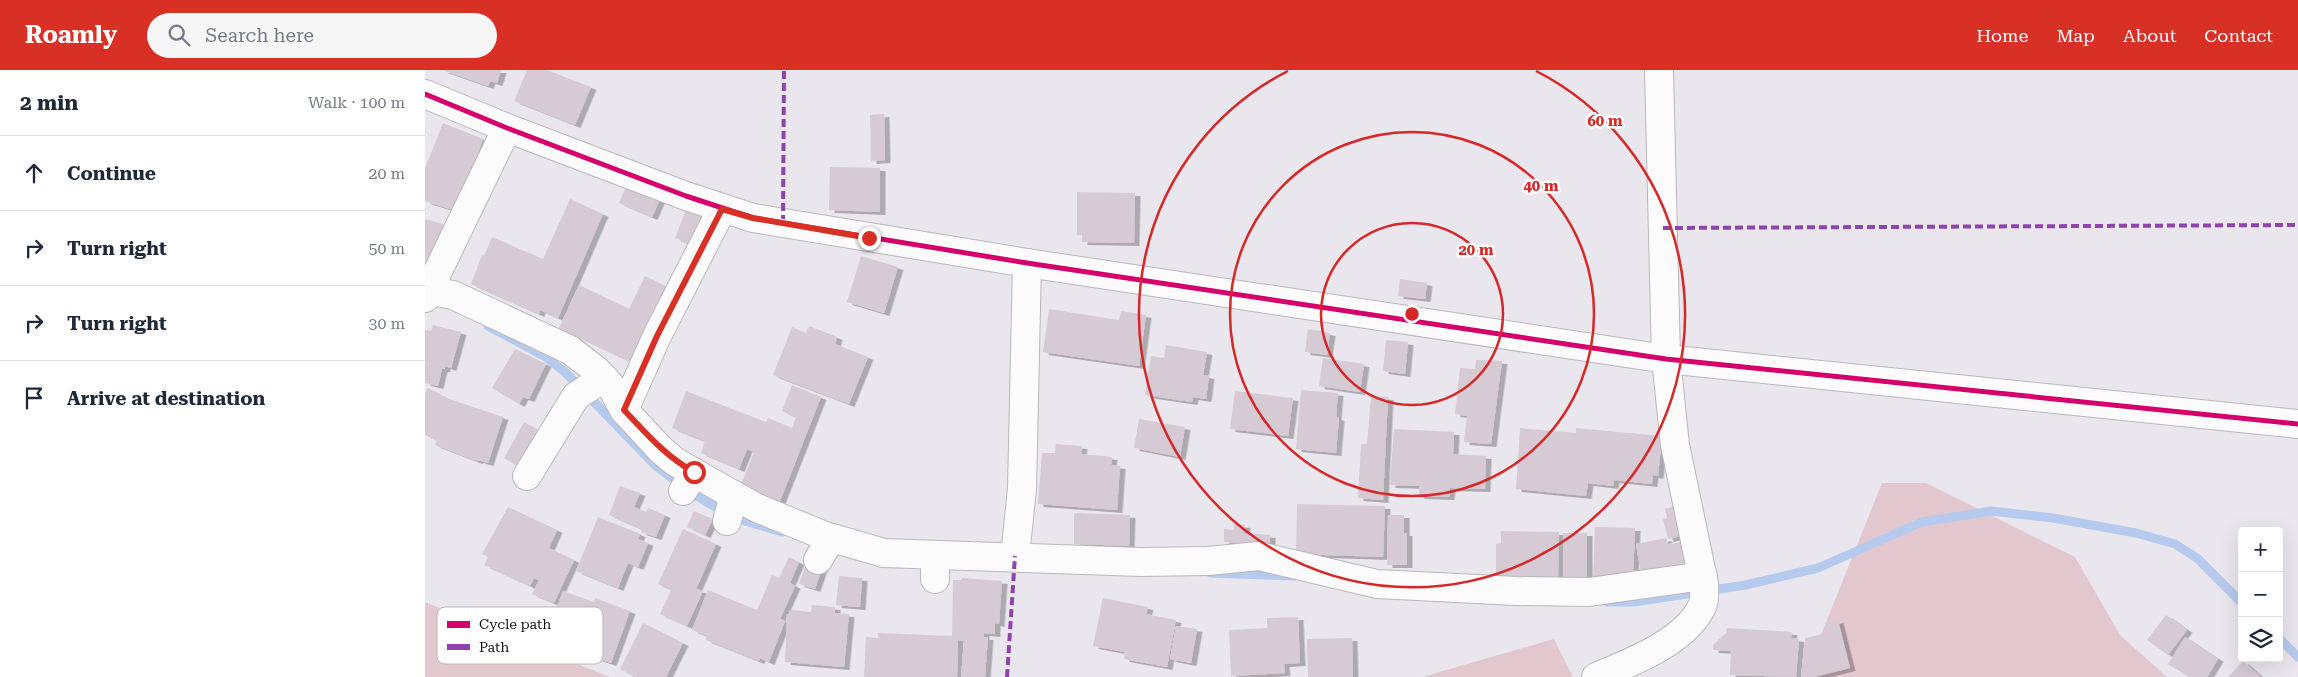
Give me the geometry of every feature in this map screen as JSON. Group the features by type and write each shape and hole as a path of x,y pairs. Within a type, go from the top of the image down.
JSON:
{"street":[{"path":"1596,677 1640,659 1684,630 1703,588 1675,445 1666,359 1659,70"},
{"path":"425,94 507,128 722,209 753,218 1027,263 1666,359 2298,424"},
{"path":"507,128 426,293 453,295 569,350 596,370 592,386 527,476"},
{"path":"624,410 657,336 722,209"},
{"path":"1015,556 1022,489 1027,263"},
{"path":"592,386 624,410 660,449 674,460 689,482 734,495 824,549 884,553 935,567 1015,556 1149,562 1208,561 1259,556 1377,584 1589,592 1703,588"},
{"path":"727,521 734,495"}],"shaded area":[{"path":"1882,483 1926,483 2075,557 2120,635 2167,677 1804,677"},
{"path":"425,602 437,607 437,664 578,664 610,677 425,677"},
{"path":"1554,639 1573,677 1422,677"}],"building":[{"path":"442,70 501,70 497,83 490,81 488,86"},
{"path":"527,70 547,70 591,87 575,125 514,101"},
{"path":"884,114 885,160 871,161 870,115"},
{"path":"443,123 483,139 477,156 482,158 453,210 425,201 425,168"},
{"path":"830,167 880,168 880,212 829,210"},
{"path":"627,185 660,199 652,217 619,203"},
{"path":"1077,192 1135,193 1134,243 1082,242 1082,235 1077,235"},
{"path":"570,199 603,214 558,318 540,310 539,314 471,284 482,255 484,256 492,237 543,259"},
{"path":"687,207 711,216 698,248 675,238"},
{"path":"425,219 449,226 425,273"},
{"path":"861,256 898,267 884,313 847,302"},
{"path":"645,276 673,290 637,365 559,328 579,285 629,309"},
{"path":"1400,279 1427,283 1425,299 1398,296"},
{"path":"1049,309 1119,320 1121,311 1146,315 1139,366 1043,352"},
{"path":"433,325 461,332 451,368 445,366 445,369 442,369 438,386 425,383 425,330 431,331"},
{"path":"809,326 837,337 835,344 868,357 849,404 773,375 792,327 806,333"},
{"path":"1308,329 1330,333 1327,355 1305,352"},
{"path":"1386,340 1408,342 1405,374 1383,371"},
{"path":"1166,345 1207,352 1203,375 1209,376 1206,399 1193,397 1192,402 1145,395 1151,356 1164,358"},
{"path":"515,349 546,364 529,399 523,397 519,404 492,388"},
{"path":"1323,358 1364,364 1360,392 1319,386"},
{"path":"1476,360 1502,361 1491,444 1464,442 1467,416 1455,414 1460,368 1475,369"},
{"path":"792,385 821,397 780,501 741,485 754,452 747,449 739,469 701,453 705,441 672,428 686,391 766,422 768,418 792,428 796,417 782,411"},
{"path":"428,388 449,399 503,417 488,463 477,461 435,445 437,440 425,435 425,393"},
{"path":"1301,390 1338,393 1336,417 1339,418 1336,453 1296,449"},
{"path":"1235,391 1293,398 1288,436 1230,429"},
{"path":"1371,396 1388,397 1383,500 1358,498 1361,444 1367,444"},
{"path":"1139,419 1185,427 1180,457 1134,448"},
{"path":"524,422 546,435 526,471 504,458"},
{"path":"1520,428 1576,433 1576,428 1662,436 1658,476 1653,475 1652,484 1614,480 1613,486 1588,483 1586,496 1516,489"},
{"path":"1394,429 1454,432 1453,454 1486,456 1485,489 1450,488 1449,497 1419,496 1419,486 1390,485"},
{"path":"1056,444 1082,446 1081,454 1112,457 1111,465 1120,466 1117,510 1038,504 1042,453 1055,453"},
{"path":"620,486 640,493 634,507 646,512 648,508 665,515 656,537 641,532 642,529 609,515"},
{"path":"1297,504 1385,506 1383,557 1296,554"},
{"path":"1679,505 1686,535 1668,539 1663,519 1667,518 1665,509"},
{"path":"508,507 557,530 549,548 574,560 554,603 532,594 539,580 534,578 530,586 484,565 488,557 482,554"},
{"path":"694,511 713,519 705,535 687,527"},
{"path":"1074,513 1130,515 1129,546 1074,544"},
{"path":"1388,515 1404,515 1404,533 1407,533 1407,565 1387,565"},
{"path":"598,517 640,534 638,539 648,543 638,567 628,563 618,588 576,571"},
{"path":"1234,524 1245,525 1244,533 1270,535 1270,545 1224,542 1224,529 1234,530"},
{"path":"1595,527 1635,528 1633,579 1593,577"},
{"path":"683,529 716,544 696,589 703,591 687,626 660,614 671,590 658,584"},
{"path":"1501,531 1559,532 1558,580 1496,579 1496,544 1501,543"},
{"path":"1563,533 1587,533 1587,578 1563,577"},
{"path":"1666,538 1668,544 1682,542 1686,565 1641,573 1636,544"},
{"path":"789,557 799,562 790,583 795,586 780,619 785,621 769,662 760,658 759,661 706,640 707,636 692,630 708,590 757,610 772,575 779,578"},
{"path":"807,562 822,568 815,589 799,584"},
{"path":"839,576 862,578 860,607 836,605"},
{"path":"962,578 1002,581 999,624 995,623 995,634 984,633 984,637 988,637 985,677 961,677 964,641 958,640 957,677 864,677 866,637 878,638 878,633 952,636 953,580 962,580"},
{"path":"563,591 594,602 595,598 630,611 611,663 603,660 603,607 557,607"},
{"path":"1103,598 1148,607 1146,614 1176,620 1167,667 1124,659 1125,652 1093,646"},
{"path":"812,605 835,607 835,613 849,614 844,667 785,662 787,614 789,614 790,610 811,612"},
{"path":"2166,615 2187,630 2168,655 2147,640"},
{"path":"1298,617 1300,663 1284,664 1285,673 1231,676 1229,630 1267,628 1267,618"},
{"path":"1838,620 1850,668 1814,677 1801,677 1805,638 1827,633 1825,623"},
{"path":"643,623 683,643 666,677 635,677 620,669"},
{"path":"1176,626 1197,629 1191,663 1170,659"},
{"path":"1727,628 1792,632 1791,638 1799,639 1796,677 1730,675 1731,651 1713,650 1713,645 1726,633"},
{"path":"2185,637 2218,659 2207,677 2189,677 2168,664"},
{"path":"1352,638 1353,677 1308,677 1307,639"},
{"path":"2244,662 2261,677 2228,677"}],"waterway":[{"path":"488,326 546,357 566,373 656,466 690,492 732,517 782,532"},
{"path":"1607,602 1634,602 1746,585 1818,568 1922,522 1991,511 2053,518 2136,533 2175,544 2197,558 2238,599"},
{"path":"1210,573 1294,576"},
{"path":"2283,642 2298,657"}],"marked path":[{"path":"783,223 784,70"},
{"path":"1663,228 2298,225"},
{"path":"1007,677 1015,556"}],"cycle path":[{"path":"425,94 507,128 686,196 753,218 1027,263 1666,359 2298,424"}],"route":[{"path":"694,472 660,449 624,410 657,336 722,209 753,218 869,238"}]}
